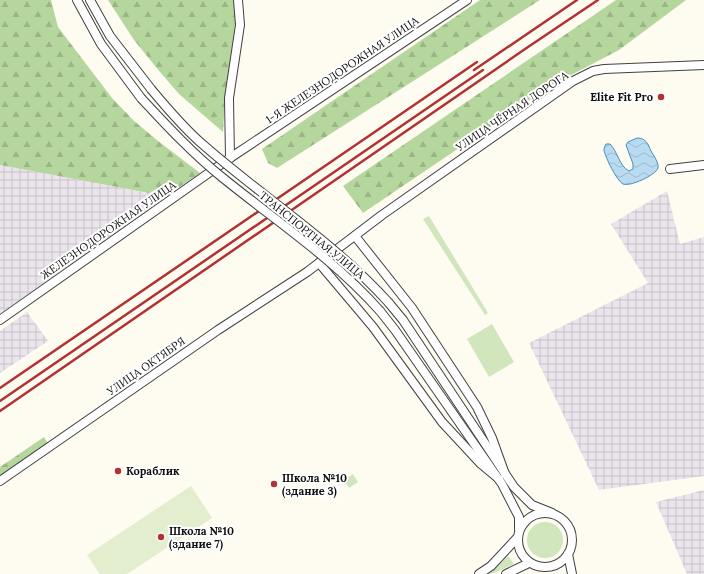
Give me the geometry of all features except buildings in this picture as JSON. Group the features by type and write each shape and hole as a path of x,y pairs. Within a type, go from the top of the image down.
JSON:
{"street":[{"name":"ТРАНСПОРТНАЯ УЛИЦА","path":"77,0 101,44 141,98 192,151 223,178 331,262 350,279 380,311 395,330 502,476 532,505 552,514"},
{"name":"ТРАНСПОРТНАЯ УЛИЦА","path":"90,0 110,36 150,89 174,116 200,142 308,227 358,271 390,303 403,320 502,476 519,517 519,529"},
{"path":"230,158 228,119 229,98 240,25 238,0"},
{"name":"1-Я ЖЕЛЕЗНОДОРОЖНАЯ УЛИЦА","path":"230,158 467,0"},
{"name":"УЛИЦА ЧЁРНАЯ ДОРОГА","path":"319,263 382,214 573,81 593,71 604,69 704,65"},
{"name":"ЖЕЛЕЗНОДОРОЖНАЯ УЛИЦА","path":"0,320 230,158"},
{"path":"670,169 704,165"},
{"path":"355,236 412,308 477,407 492,438 502,476"},
{"path":"319,263 373,327 442,422 481,464 502,476"},
{"name":"УЛИЦА ОКТЯБРЯ","path":"0,481 224,326 319,263"},
{"path":"568,554 559,563 547,567 538,567 530,563 520,552 517,538 519,529 529,517 544,512 552,514 564,521 571,533 572,540 568,554 572,574"},
{"path":"479,574 491,566 517,538"},
{"path":"506,574 530,563"},
{"path":"547,567 553,574"}],"shaded area":[{"path":"0,165 149,193 162,186 169,194 0,314"},
{"path":"667,191 680,244 704,237 704,476 599,490 529,343 648,283 611,224"},
{"path":"27,312 48,341 0,373 0,331"},
{"path":"704,490 704,574 687,574 656,502"}],"green space":[{"path":"0,0 51,0 58,27 112,98 133,120 200,173 169,194 162,186 149,193 0,165"},
{"path":"108,0 233,0 236,17 225,100 223,132 179,94 134,40"},
{"path":"480,0 540,0 277,168 268,163 262,149"},
{"path":"616,0 686,0 619,50 552,85 363,213 343,186"},
{"path":"429,216 488,313 485,315 423,219"},
{"path":"492,324 514,362 489,377 467,339"},
{"path":"44,437 48,444 0,477 0,467"},
{"path":"353,474 358,482 349,488 344,480"},
{"path":"191,486 212,518 127,574 100,574 87,555"},
{"path":"545,522 555,525 560,530 563,540 560,550 555,555 545,558 535,555 530,550 527,540 530,530 535,525"},
{"path":"508,556 514,564 497,572 486,574 499,565"}],"water":[{"path":"637,138 645,140 648,144 657,162 658,168 653,174 642,180 631,184 623,184 612,168 604,148 606,144 610,144 623,166 629,171 633,169 633,164 626,145 628,142"}],"railway":[{"path":"474,70 577,0"},
{"path":"0,411 598,0"},
{"path":"0,388 477,62"},
{"path":"0,401 483,70"}],"place":[{"name":"Elite Fit Pro","path":"661,97"},
{"name":"Кораблик","path":"118,471"},
{"name":"Школа №10 (здание 3)","path":"274,484"},
{"name":"Школа №10 (здание 7)","path":"161,537"}]}
